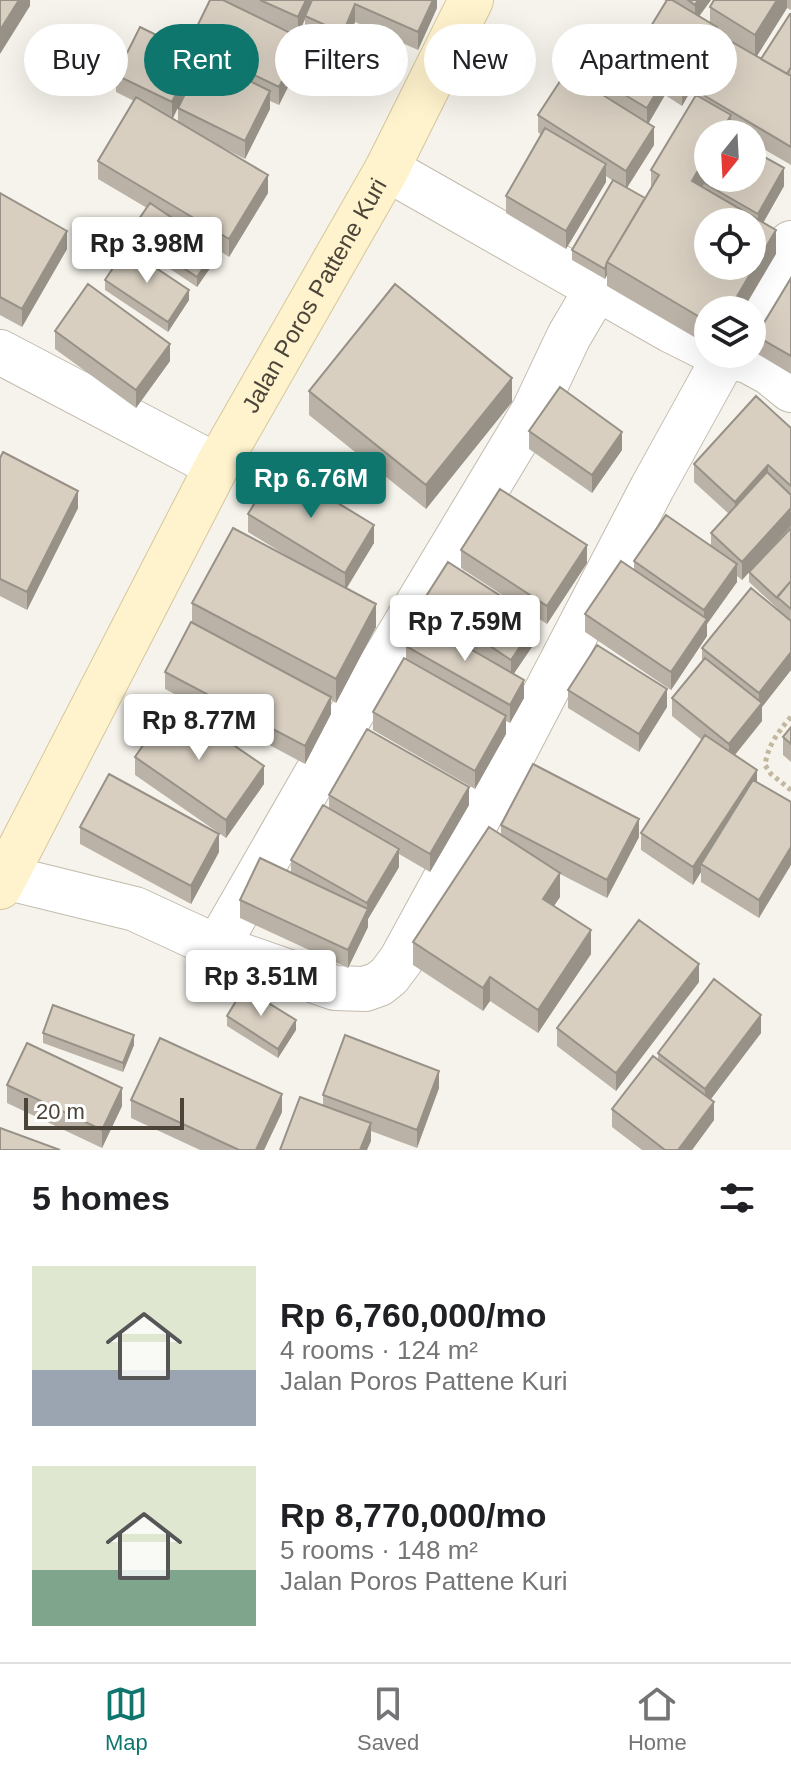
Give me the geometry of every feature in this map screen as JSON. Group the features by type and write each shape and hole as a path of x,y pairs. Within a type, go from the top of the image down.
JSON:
{"street":[{"name":"Jalan Poros Pattene Kuri","path":"3,882 217,466 387,169 471,0"},
{"path":"387,169 694,341"},
{"path":"765,296 781,269 791,243"},
{"path":"217,947 337,738 534,410 569,336 598,287"},
{"path":"0,352 217,466"},
{"path":"3,882 135,909 217,947 335,988 365,989 379,984 401,960 500,779 712,368"},
{"path":"761,368 791,390"}],"path":[{"path":"791,717 776,735 767,752 765,765 791,790"}],"building":[{"path":"0,0 19,0 0,30"},
{"path":"210,0 223,0 275,25 275,85 259,77 259,24 198,24"},
{"path":"260,0 306,0 298,17"},
{"path":"312,0 433,0 418,32 408,28 408,24 400,24 355,4 347,24 323,24 305,16"},
{"path":"667,0 672,0 712,24 652,24"},
{"path":"714,0 777,0 755,35 710,7"},
{"path":"790,14 791,67 787,74 761,59"},
{"path":"140,27 144,29 144,88 128,81 128,51"},
{"path":"737,45 791,76 791,147 766,132 766,120 746,120 705,96 737,96"},
{"path":"259,86 270,91 245,141 178,108 184,96 259,96"},
{"path":"552,94 552,96 604,96 654,127 626,171 538,115"},
{"path":"160,96 175,96 172,102"},
{"path":"627,96 654,96 647,108"},
{"path":"695,96 731,115 728,120 694,120 694,192 711,192 738,208 694,208 694,280 747,280 737,296 694,296 694,314 607,262 659,175 651,170"},
{"path":"136,97 268,175 229,239 98,161"},
{"path":"545,128 606,164 566,231 506,196"},
{"path":"766,158 784,168 761,208 748,208 720,192 766,192"},
{"path":"613,180 645,198 605,269 572,250"},
{"path":"0,193 67,231 22,309 0,297"},
{"path":"150,203 217,248 197,277 130,232"},
{"path":"766,224 776,230 766,247"},
{"path":"126,248 189,290 168,322 105,280"},
{"path":"791,278 791,356 766,342 766,319"},
{"path":"88,284 170,344 136,390 55,331"},
{"path":"395,284 512,378 426,485 309,391"},
{"path":"560,387 622,432 592,475 529,431"},
{"path":"756,396 791,428 791,486 768,465 735,502 694,464"},
{"path":"3,452 78,491 27,592 0,579 0,458"},
{"path":"277,466 374,525 345,573 248,514"},
{"path":"767,472 791,495 791,508 742,562 711,533"},
{"path":"500,489 587,545 547,606 461,550"},
{"path":"666,515 737,564 704,610 634,561"},
{"path":"233,528 376,604 336,679 192,603"},
{"path":"791,528 791,581 777,598 749,572"},
{"path":"621,561 707,619 671,672 585,614"},
{"path":"448,562 538,620 511,660 423,601"},
{"path":"791,581 791,609 777,597"},
{"path":"751,588 791,621 791,652 759,693 702,648"},
{"path":"420,620 524,680 510,705 406,646"},
{"path":"191,622 331,697 305,746 165,672"},
{"path":"597,645 667,689 639,734 568,690"},
{"path":"404,658 506,716 475,771 373,712"},
{"path":"705,658 762,703 729,744 672,698"},
{"path":"172,703 264,766 226,820 135,757"},
{"path":"791,727 791,744 783,737"},
{"path":"367,729 469,787 430,854 329,795"},
{"path":"705,735 757,770 693,867 641,833"},
{"path":"533,764 639,819 607,880 501,825"},
{"path":"109,774 219,834 191,886 80,827"},
{"path":"753,780 791,802 791,847 759,900 701,864"},
{"path":"323,805 399,849 367,903 291,860"},
{"path":"489,827 560,873 543,899 591,930 538,1010 490,977 483,988 413,942"},
{"path":"260,858 368,909 348,950 240,900"},
{"path":"639,920 699,964 616,1073 557,1028"},
{"path":"714,979 761,1015 705,1089 658,1053"},
{"path":"244,988 296,1020 278,1049 227,1016"},
{"path":"53,1005 134,1035 123,1063 43,1033"},
{"path":"345,1035 439,1071 417,1130 323,1095"},
{"path":"160,1038 282,1094 256,1150 239,1150 131,1100"},
{"path":"27,1043 122,1088 102,1130 7,1085"},
{"path":"653,1056 714,1102 678,1150 665,1150 612,1109"},
{"path":"300,1097 371,1123 360,1150 280,1150"},
{"path":"0,1128 60,1150 0,1150"}]}
